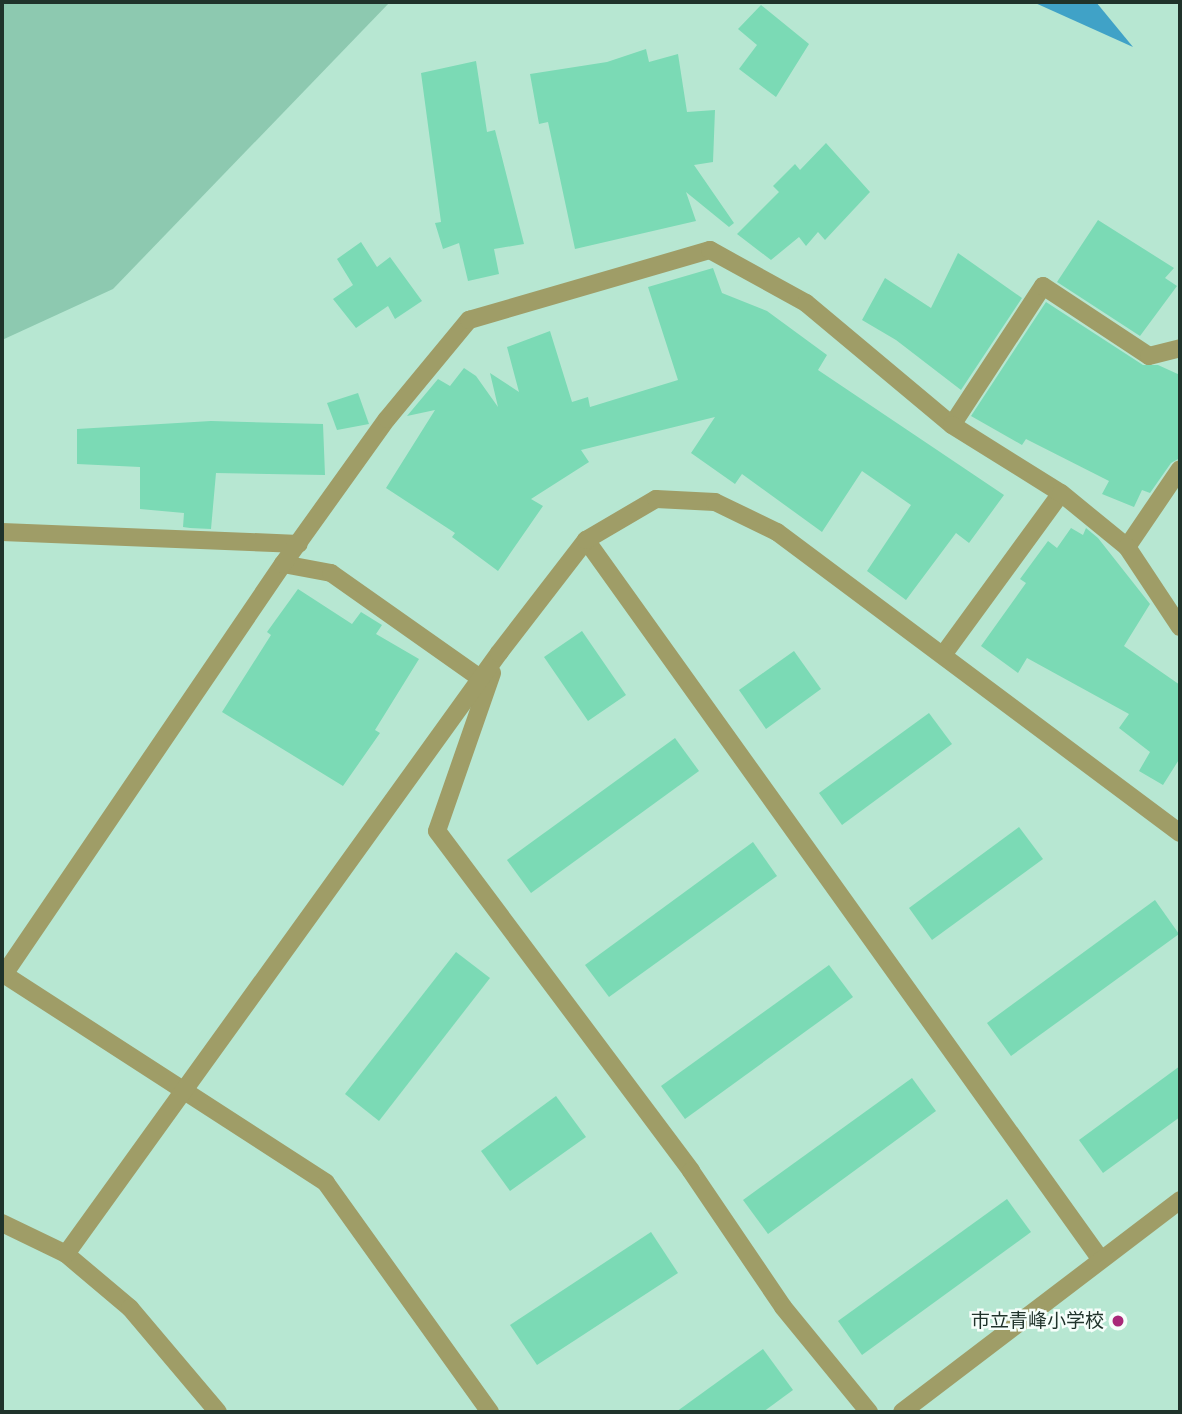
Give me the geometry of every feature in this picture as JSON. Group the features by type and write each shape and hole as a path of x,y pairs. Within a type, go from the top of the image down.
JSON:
{"street":[{"path":"490,1412 326,1183 186,1089 3,973 283,564 387,419 469,320 710,250 806,303 953,425 1061,493 1127,547 1180,627"},
{"path":"953,425 1043,286 1149,356 1180,348"},
{"path":"1127,547 1180,468"},
{"path":"943,655 1061,493"},
{"path":"66,1254 480,678 586,540 656,499 715,502 777,532 1180,833"},
{"path":"2,533 299,544"},
{"path":"586,540 1101,1260"},
{"path":"283,564 331,573 480,678"},
{"path":"499,653 437,831 691,1171 783,1307 869,1412"},
{"path":"902,1412 1180,1200"},
{"path":"2,1223 66,1254 130,1308 218,1412"}],"green space":[{"path":"2,2 390,2 113,289 2,340"}],"water":[{"path":"1033,2 1096,2 1133,47"}],"building":[{"path":"761,5 809,44 776,97 739,69 757,45 738,29"},
{"path":"646,49 649,62 678,54 687,112 715,110 713,162 694,165 734,223 729,227 686,192 696,221 575,249 548,122 539,124 530,74 607,62"},
{"path":"476,61 487,132 495,130 524,244 494,249 499,274 468,281 459,243 443,249 435,223 441,222 421,73"},
{"path":"826,143 870,192 825,240 818,232 806,246 799,237 771,260 737,234 779,192 773,186 795,164 800,170"},
{"path":"1098,220 1174,268 1165,278 1177,286 1140,336 1057,282"},
{"path":"361,242 377,267 390,257 422,301 395,319 388,306 356,328 333,299 353,285 337,259"},
{"path":"958,253 1022,298 961,390 896,340 862,320 885,278 931,308"},
{"path":"713,268 722,293 767,311 827,355 818,370 1004,495 969,543 956,533 906,600 867,571 911,505 862,471 822,532 742,474 735,484 691,453 715,417 581,450 589,462 531,499 543,506 498,571 452,537 455,533 386,488 435,410 407,416 438,379 450,386 464,368 476,376 498,407 490,373 519,392 507,347 550,331 572,402 588,397 590,407 678,380 648,287"},
{"path":"1046,302 1143,365 1158,365 1180,375 1180,458 1171,463 1150,493 1142,490 1134,507 1102,494 1109,481 1026,439 1022,445 971,416"},
{"path":"358,393 369,424 337,430 327,403"},
{"path":"211,421 323,424 325,475 216,473 211,529 183,527 184,513 140,509 140,467 77,464 77,429"},
{"path":"1071,528 1083,535 1086,528 1098,538 1150,604 1124,646 1180,685 1180,758 1163,785 1139,771 1150,752 1119,728 1129,714 1027,658 1018,673 981,646 1026,583 1020,579 1048,541 1057,548"},
{"path":"298,589 352,624 361,612 382,625 376,634 419,659 375,730 380,733 343,786 222,712 271,635 267,632"},
{"path":"582,631 626,695 588,721 544,657"},
{"path":"794,651 821,689 766,729 739,690"},
{"path":"929,713 952,744 842,825 819,793"},
{"path":"675,738 699,771 531,893 507,860"},
{"path":"1019,827 1043,859 932,940 909,908"},
{"path":"753,842 777,876 609,997 585,965"},
{"path":"1155,900 1179,934 1011,1056 987,1023"},
{"path":"456,952 490,978 379,1121 345,1094"},
{"path":"829,965 853,997 685,1119 661,1086"},
{"path":"1180,1066 1180,1117 1103,1173 1079,1140"},
{"path":"912,1078 936,1111 768,1234 743,1200"},
{"path":"556,1096 586,1137 510,1191 481,1151"},
{"path":"1007,1199 1031,1232 862,1355 838,1321"},
{"path":"651,1232 678,1273 537,1365 510,1325"},
{"path":"763,1349 793,1390 763,1412 676,1412"}],"place":[{"name":"市立青峰小学校","path":"1118,1321"}]}
